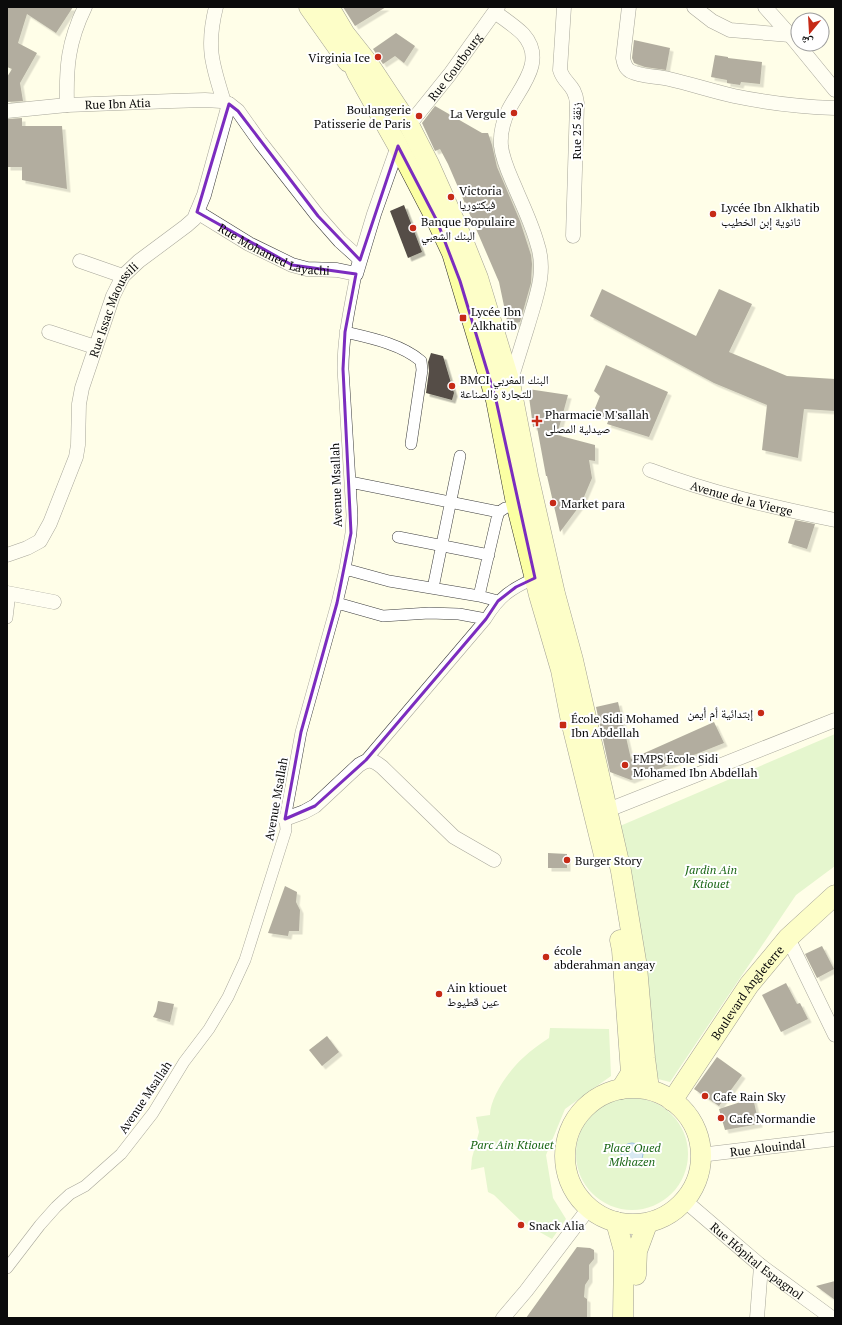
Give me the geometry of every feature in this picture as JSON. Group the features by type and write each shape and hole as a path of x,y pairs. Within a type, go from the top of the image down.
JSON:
{"main road":[{"path":"309,7 329,36 362,68"},
{"path":"322,7 346,47 409,125 429,164 478,278 510,383 528,475 555,594 573,660 621,871 637,967 649,1089"},
{"path":"329,7 345,34 398,146 452,253 496,400 508,508 535,578 561,670 571,721 604,853 622,950 631,1073 621,1089"},
{"path":"341,7 360,42 362,68"},
{"name":"Boulevard Angleterre","path":"672,1101 749,985 788,938 835,895"},
{"path":"634,1087 649,1089 661,1093 686,1113 695,1129 700,1147 700,1166 695,1184 684,1200 669,1213 647,1224 616,1222 589,1208 576,1194 567,1176 564,1157 567,1138 575,1120 587,1105 603,1094 634,1087"},
{"path":"616,1222 624,1251 623,1318"},
{"path":"635,1318 637,1251 647,1224"}],"street":[{"path":"67,105 68,55 72,38 85,7"},
{"path":"216,7 210,35 211,53 214,73 227,103 238,111 318,216 340,241 360,259"},
{"name":"Rue 25 زنقة","path":"564,7 560,70 564,79 572,86 577,103 573,236"},
{"path":"629,7 624,62 624,66 629,70 734,96 797,106 835,108"},
{"path":"694,7 712,21 730,30 790,35"},
{"path":"765,7 790,35"},
{"path":"496,9 523,34 530,44 532,51 532,63 528,76 508,112 503,126 502,147 503,157 508,173 524,207 537,243 542,264 539,289 510,383"},
{"name":"Rue Goutbourg","path":"409,125 450,74 496,9"},
{"path":"804,52 835,90"},
{"name":"Rue Ibn Atia","path":"7,111 67,105 205,100 227,103"},
{"name":"Rue Issac Maoussili","path":"7,555 28,548 40,540 50,523 76,457 79,440 79,404 82,388 113,296 124,276 139,261 194,219 204,195 227,103"},
{"path":"356,274 374,214 398,146"},
{"name":"Rue Mohamed Layachi","path":"197,212 254,247 292,265 307,269 337,270 356,274"},
{"path":"80,261 124,276"},
{"name":"Avenue Msallah","path":"7,1268 40,1225 56,1207 70,1194 83,1188 89,1183 121,1154 131,1142 153,1113 184,1062 218,1014 245,960 284,838 286,830 285,819 301,732 345,569 351,527 350,482 342,369 345,332 356,274"},
{"path":"49,332 95,347"},
{"path":"345,332 381,341 404,350 422,362 411,444"},
{"path":"433,588 460,456"},
{"name":"Avenue de la Vierge","path":"650,470 709,491 835,520"},
{"path":"350,482 450,502 508,508 489,555 479,596"},
{"path":"398,537 489,555"},
{"path":"345,569 389,581 479,596 498,601"},
{"path":"285,819 315,806 350,772 366,760 486,619 498,601 516,587 535,578"},
{"path":"7,618 9,593 54,602"},
{"path":"337,603 383,616 429,613 459,614 486,619"},
{"path":"608,810 835,720"},
{"path":"366,760 382,767 454,837 494,860"},
{"path":"788,938 835,1035"},
{"name":"Rue Alouindal","path":"700,1154 835,1139"},
{"name":"Rue Hôpital Espagnol","path":"684,1200 761,1266 832,1318"},
{"path":"503,1318 526,1291 589,1208"},
{"path":"757,1318 761,1266"}],"highlighted area":[{"path":"229,104 238,111 318,216 360,260 398,146 437,221 460,281 496,400 535,578 516,587 498,601 486,619 366,760 315,806 285,819 301,732 337,603 351,533 343,369 345,332 356,274 292,265 197,212"}],"green space":[{"name":"Jardin Ain Ktiouet","path":"835,734 835,866 796,895 670,1082 654,1078 620,826"},
{"name":"Parc Ain Ktiouet","path":"550,1028 609,1029 611,1076 565,1109 546,1155 553,1198 566,1219 552,1239 522,1222 494,1195 488,1192 484,1167 471,1170 472,1158 479,1132 476,1117 490,1115 493,1100 507,1076 527,1054 549,1038"},
{"name":"Place Oued Mkhazen","path":"632,1098 654,1102 672,1114 684,1132 688,1154 684,1176 672,1194 654,1206 632,1210 610,1206 592,1194 580,1176 576,1154 580,1132 592,1114 610,1102"}],"water":[{"path":"632,1143 636,1144 642,1150 642,1158 636,1164 632,1165 628,1164 622,1158 621,1154 622,1150 628,1144"}],"building":[{"path":"7,7 73,7 56,33 27,14 18,43 37,53 20,83 23,101 7,102 7,77 12,69 7,67"},
{"path":"343,7 386,7 355,26"},
{"path":"396,33 415,46 404,63 395,56 383,64 373,49"},
{"path":"634,40 670,48 666,70 645,67 634,63 632,58"},
{"path":"715,55 762,62 760,84 741,82 740,85 727,83 727,80 711,77"},
{"path":"435,106 482,133 488,133 497,167 520,221 531,255 531,283 520,322 508,325 499,282 448,164 440,149 435,151 422,123"},
{"path":"22,118 22,126 62,126 67,189 22,180 22,167 7,167 7,119"},
{"path":"404,205 422,252 408,258 390,211"},
{"path":"602,289 696,336 719,289 752,304 729,352 787,376 835,379 835,411 804,409 798,458 762,450 767,405 714,383 590,316"},
{"path":"431,353 443,356 454,393 452,400 426,393 429,371 428,362"},
{"path":"606,365 668,392 649,437 607,424 609,419 593,413 600,396 594,391"},
{"path":"528,389 568,395 557,435 595,445 595,461 589,460 592,478 581,504 560,532 546,476 537,427 533,427"},
{"path":"795,520 815,524 807,549 788,543"},
{"path":"618,702 631,759 714,722 724,743 631,780 610,772 596,707"},
{"path":"548,853 567,854 567,868 548,868"},
{"path":"285,886 297,892 296,902 300,910 299,931 289,931 288,936 268,933"},
{"path":"822,946 834,969 817,978 805,954"},
{"path":"786,983 797,1004 800,1003 808,1019 781,1032 762,995"},
{"path":"158,1001 174,1004 170,1022 153,1017"},
{"path":"327,1036 339,1052 322,1066 309,1050"},
{"path":"717,1057 742,1075 719,1106 694,1089"},
{"path":"753,1098 759,1124 725,1130 719,1109"},
{"path":"577,1247 590,1248 594,1250 594,1259 589,1265 589,1279 585,1285 584,1297 587,1299 587,1318 526,1318"},
{"path":"835,1281 835,1300 816,1286"}],"place":[{"name":"Virginia Ice","path":"378,57"},
{"name":"La Vergule","path":"514,113"},
{"name":"Boulangerie Patisserie de Paris","path":"419,116"},
{"name":"Victoria فيكتوريا","path":"451,197"},
{"name":"Lycée Ibn Alkhatib ثانوية إبن الخطيب","path":"713,214"},
{"name":"Banque Populaire البنك الشعبي","path":"413,228"},
{"name":"Lycée Ibn Alkhatib","path":"463,318"},
{"name":"BMCI البنك المغربي للتجارة والصناعة","path":"452,386"},
{"name":"Pharmacie M'sallah صيدلية المصلى","path":"537,421"},
{"name":"Market para","path":"553,503"},
{"name":"إبتدائية أم أيمن","path":"761,713"},
{"name":"École Sidi Mohamed Ibn Abdellah","path":"563,725"},
{"name":"FMPS École Sidi Mohamed Ibn Abdellah","path":"625,765"},
{"name":"Burger Story","path":"567,860"},
{"name":"école abderahman angay","path":"546,957"},
{"name":"Ain ktiouet عين قطيوط","path":"439,994"},
{"name":"Cafe Rain Sky","path":"705,1096"},
{"name":"Cafe Normandie","path":"721,1118"},
{"name":"Snack Alia","path":"521,1225"}]}
